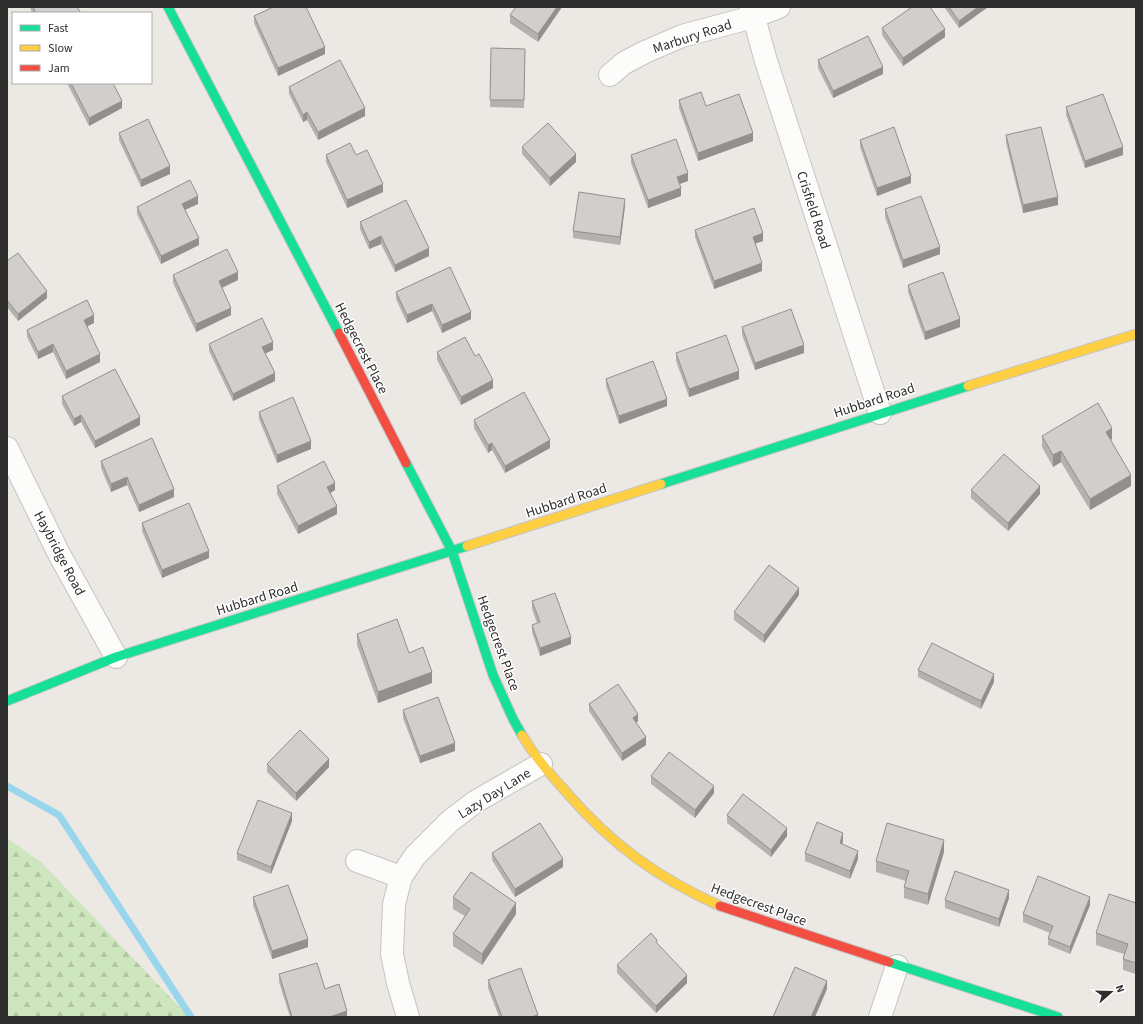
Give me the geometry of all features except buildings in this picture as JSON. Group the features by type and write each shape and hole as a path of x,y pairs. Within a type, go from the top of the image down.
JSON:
{"street":[{"name":"Hedgecrest Place","path":"168,7 452,551 493,676 513,719 541,764 587,816 619,845 644,865 689,892 724,908 897,966 1058,1017"},
{"name":"Marbury Road","path":"610,75 624,62 676,39 752,12 779,7"},
{"name":"Crisfield Road","path":"752,12 766,61 880,413"},
{"name":"Hubbard Road","path":"7,701 116,657 452,551 880,413 1136,334"},
{"name":"Haybridge Road","path":"7,448 58,552 116,657"},
{"name":"Lazy Day Lane","path":"408,1017 398,983 392,954 394,904 401,877 414,856 450,821 475,802 541,764"},
{"path":"357,861 401,877"},
{"path":"880,1017 897,966"}],"green space":[{"path":"7,838 41,862 189,1017 7,1017"}],"waterway":[{"path":"7,786 59,815 191,1017"}],"traffic: fast":[{"path":"168,7 339,333"},
{"path":"661,484 968,386"},
{"path":"406,463 452,551 493,675 522,735"},
{"path":"7,701 116,657 467,546"},
{"path":"889,962 1058,1017"}],"traffic: slow":[{"path":"968,386 1136,334"},
{"path":"467,546 661,484"},
{"path":"522,735 537,758 584,812 601,829 656,872 676,884 720,906"}],"traffic: jam":[{"path":"339,333 406,463"},
{"path":"720,906 889,962"}]}
